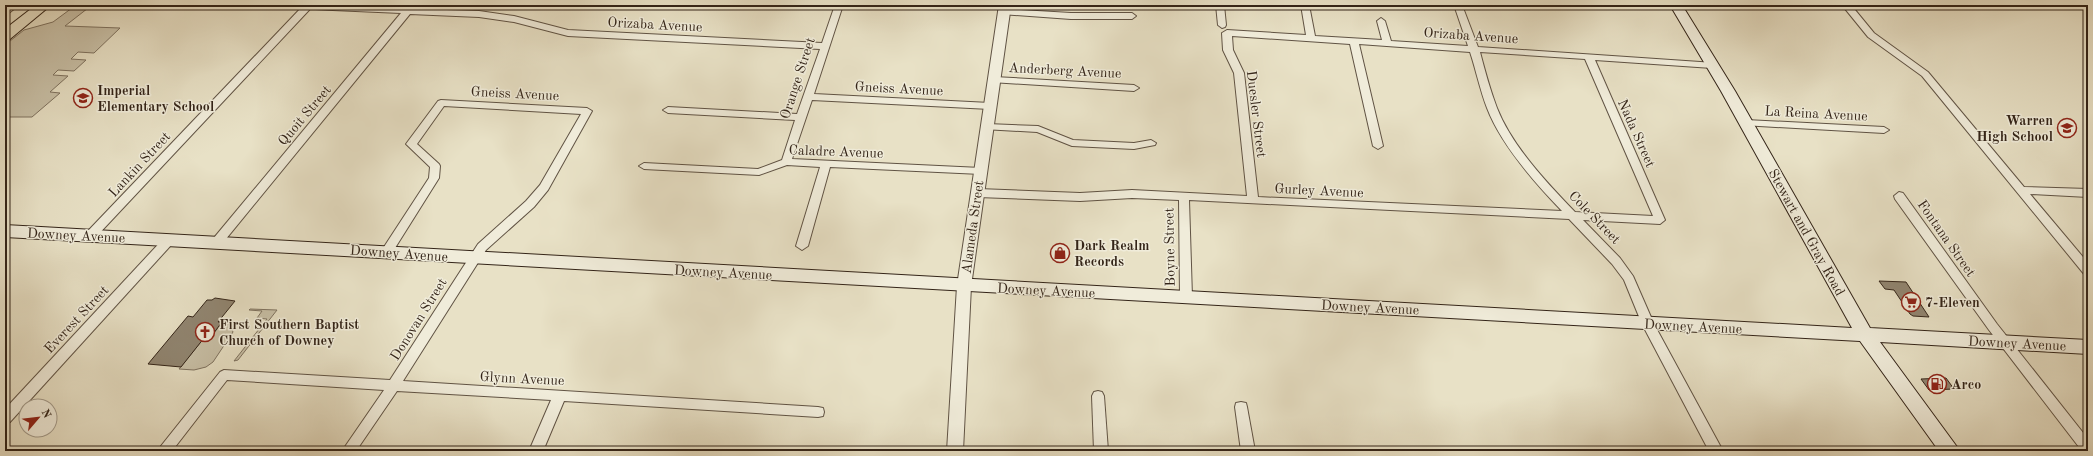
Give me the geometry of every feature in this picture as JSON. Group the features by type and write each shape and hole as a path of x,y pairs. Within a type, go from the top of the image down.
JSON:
{"main road":[{"path":"5,24 28,5"},
{"path":"5,36 44,5"},
{"name":"Stewart and Gray Road","path":"1676,5 1746,123 1865,335 1950,451"},
{"name":"Downey Avenue","path":"5,231 964,286 2088,347"}],"street":[{"path":"5,13 15,5"},
{"name":"Orizaba Avenue","path":"270,5 410,8 504,18 568,33 825,46"},
{"name":"Orange Street","path":"786,162 838,5"},
{"name":"Duesler Street","path":"1220,5 1228,50 1239,73 1253,200"},
{"path":"1305,5 1311,39"},
{"name":"Cole Street","path":"1458,5 1474,49 1492,108 1502,128 1537,179 1616,261 1628,279 1648,324 1716,451"},
{"path":"1846,5 1871,35 1925,74 2088,271"},
{"name":"Lankin Street","path":"90,236 307,6"},
{"name":"Quoit Street","path":"217,242 410,8"},
{"path":"1004,9 1071,16 1132,16"},
{"name":"Alameda Street","path":"955,451 964,286 1004,9"},
{"path":"1381,21 1387,44"},
{"name":"Orizaba Avenue","path":"1225,29 1311,39 1712,65"},
{"path":"1354,42 1378,146"},
{"name":"Nada Street","path":"1589,57 1660,220"},
{"name":"Anderberg Avenue","path":"994,80 1134,88"},
{"name":"Gneiss Avenue","path":"808,97 990,106"},
{"name":"Gneiss Avenue","path":"386,253 434,178 435,166 411,144 441,103 587,111"},
{"path":"668,110 801,117"},
{"name":"Donovan Street","path":"349,451 394,385 474,258 482,247 538,195 587,111"},
{"name":"La Reina Avenue","path":"1746,123 1884,130"},
{"path":"987,127 1038,129 1072,143 1134,146 1151,143"},
{"name":"Caladre Avenue","path":"644,166 759,172 786,162 981,171"},
{"path":"802,246 826,164"},
{"path":"2021,190 2088,193"},
{"name":"Gurley Avenue","path":"978,193 1080,198 1126,194 1184,196 1660,220"},
{"name":"Boyne Street","path":"1184,196 1186,297"},
{"name":"Fontana Street","path":"1899,196 2006,343 2088,449"},
{"name":"Everest Street","path":"5,418 169,240"},
{"name":"Glynn Avenue","path":"164,451 224,375 818,412"},
{"path":"536,451 560,395"},
{"path":"1098,396 1101,451"},
{"path":"1241,408 1248,451"}],"shaded area":[{"path":"76,5 92,5 65,26 120,28 94,53 78,52 71,59 86,60 74,71 58,70 53,75 68,76 50,92 60,93 32,117 9,117 5,120 5,45 24,30 53,22"},
{"path":"249,310 277,310 238,360 234,361 267,319 257,318 262,311"},
{"path":"221,319 230,325 233,332 213,362 206,367 194,370 179,369 208,333 213,334 222,323 218,322"}],"building":[{"name":"7-Eleven","path":"1879,281 1906,282 1929,317 1913,316 1910,314 1894,290 1885,289"},
{"name":"First Southern Baptist Church of Downey","path":"215,298 235,301 218,322 222,322 213,334 208,333 181,367 148,364 188,316 193,317 207,300 212,300"},
{"name":"Arco","path":"1946,378 1954,389 1929,390 1921,379"}],"place":[{"name":"Imperial Elementary School","path":"83,98"},
{"name":"Warren High School","path":"2067,128"},
{"name":"Dark Realm Records","path":"1060,253"},
{"name":"7-Eleven","path":"1911,302"},
{"name":"First Southern Baptist Church of Downey","path":"205,332"},
{"name":"Arco","path":"1937,384"}]}
